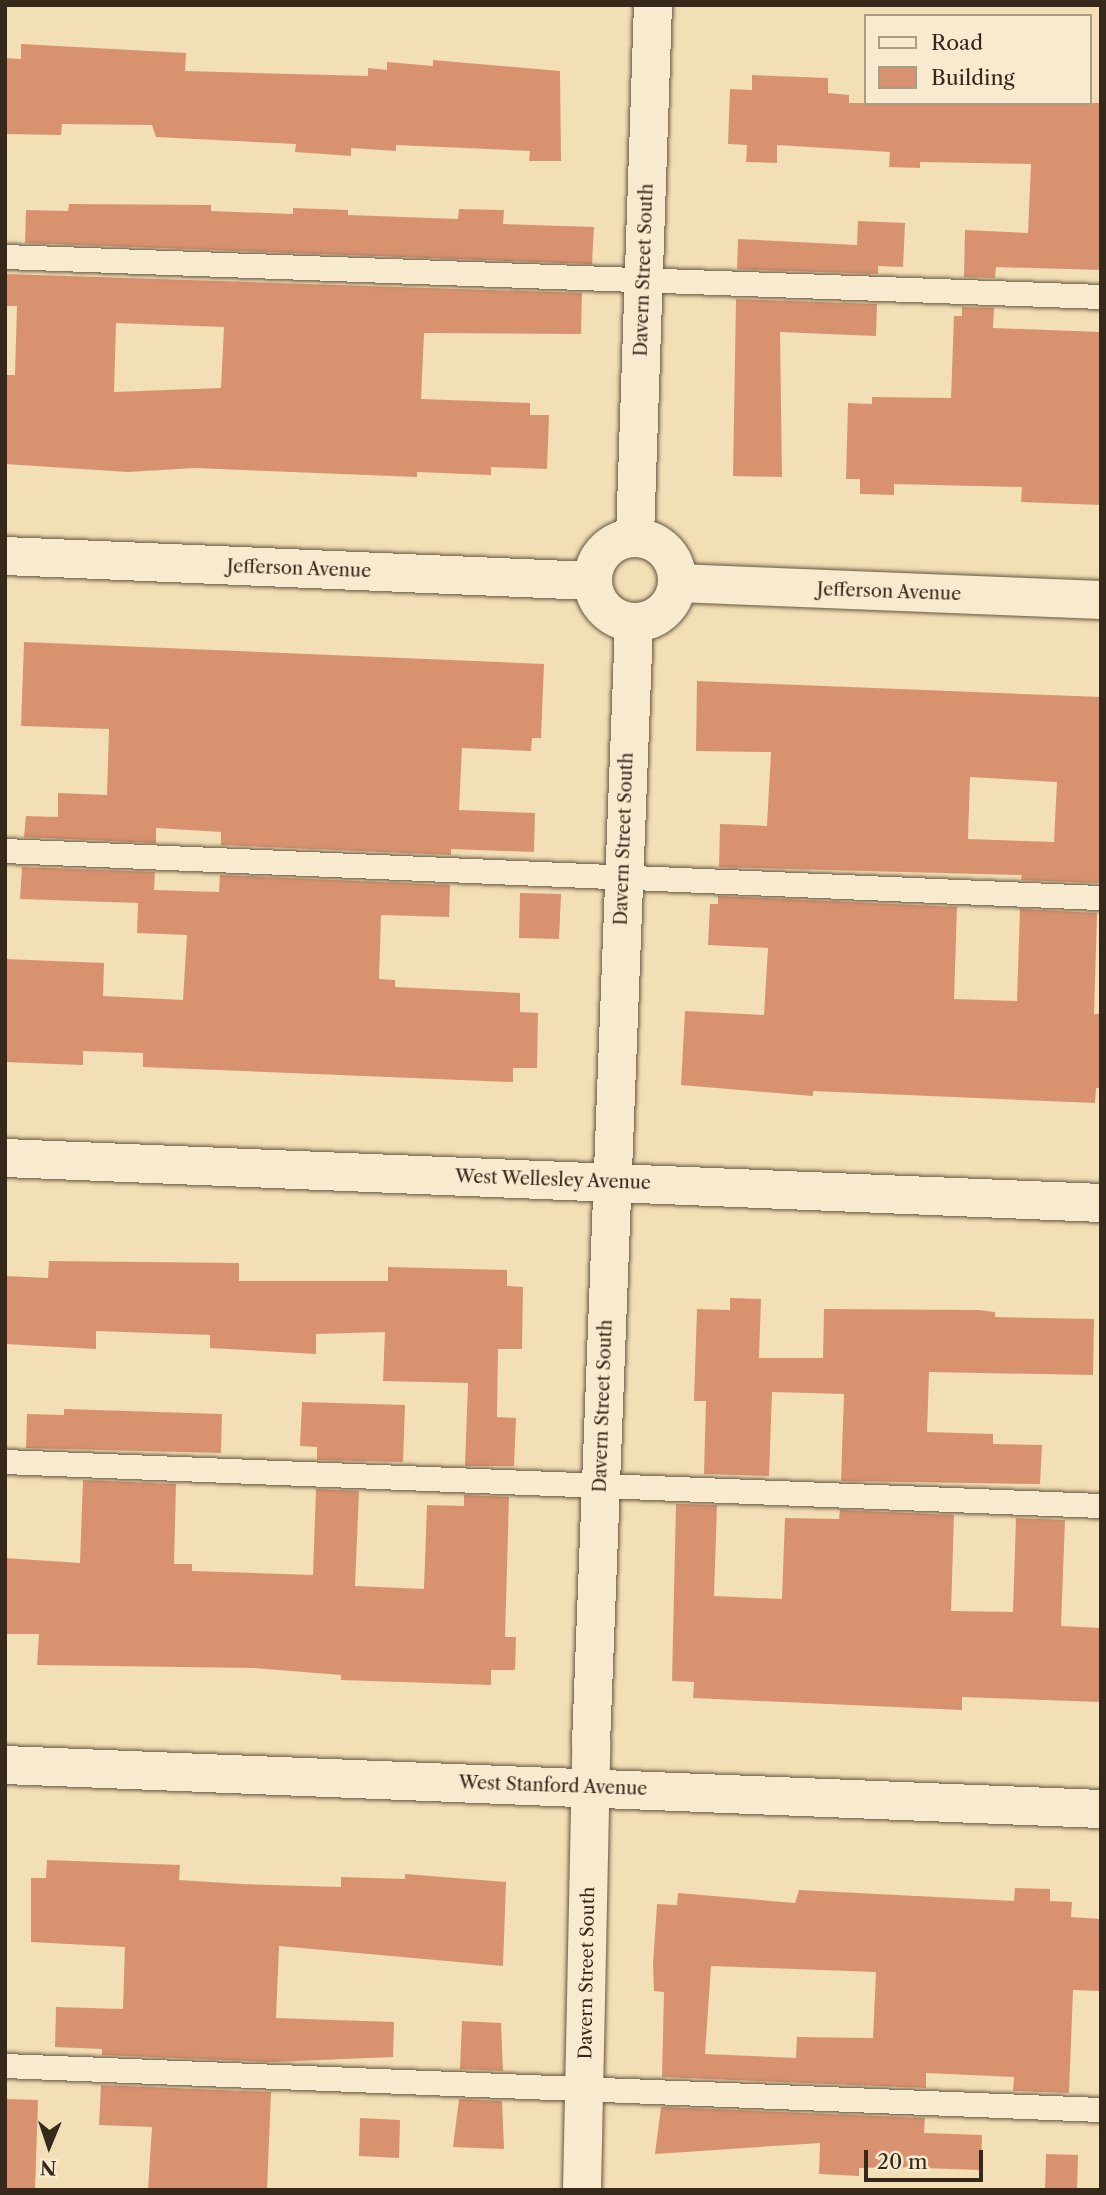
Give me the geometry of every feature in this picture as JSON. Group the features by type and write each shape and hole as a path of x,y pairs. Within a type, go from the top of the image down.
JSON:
{"street":[{"name":"Davern Street South","path":"635,536 653,5"},
{"path":"635,536 665,551 677,583 666,609 634,623 606,610 592,581 609,547 635,536"},
{"name":"Jefferson Avenue","path":"5,556 592,581"},
{"name":"Jefferson Avenue","path":"677,583 1101,600"},
{"name":"Davern Street South","path":"582,2190 600,1485 634,623"},
{"name":"West Wellesley Avenue","path":"5,1158 1101,1202"},
{"name":"West Stanford Avenue","path":"5,1765 1101,1809"}],"lane":[{"path":"5,257 643,278 1101,297"},
{"path":"5,851 1101,898"},
{"path":"5,1462 1101,1506"},
{"path":"5,2066 1101,2110"}],"building":[{"path":"21,44 186,53 185,71 368,76 368,68 387,70 387,62 433,66 433,60 560,71 561,161 529,161 530,151 396,145 396,151 351,148 351,156 295,152 296,144 156,137 152,125 62,124 61,135 5,134 6,58 21,59"},
{"path":"752,75 828,78 828,93 849,95 849,103 864,105 1101,103 1101,270 996,267 995,278 964,277 965,230 1028,233 1031,164 920,162 920,168 889,167 890,152 777,145 777,163 746,162 747,145 728,144 730,89 752,90"},
{"path":"69,204 211,205 211,211 293,214 293,208 348,210 348,215 458,219 459,209 504,210 503,224 594,227 592,264 25,243 26,210 68,211"},
{"path":"858,221 905,223 903,267 878,266 878,274 737,269 738,239 857,245"},
{"path":"5,274 582,293 581,334 424,333 421,399 530,403 530,415 549,415 547,469 491,467 491,475 417,472 417,477 195,468 128,472 5,464 5,375 15,375 17,306 5,306","holes":["116,323 224,327 221,388 114,392"]},
{"path":"736,299 877,304 876,336 780,332 782,477 733,476"},
{"path":"962,307 994,308 993,328 1101,332 1101,505 1021,502 1022,487 894,484 894,495 860,494 860,479 846,479 848,403 872,404 872,397 951,398 954,316 962,316"},
{"path":"24,642 544,664 541,738 532,738 531,751 462,748 459,810 535,813 534,852 451,849 451,855 221,845 221,832 156,828 156,843 24,837 26,816 58,817 58,793 107,795 109,729 21,726"},
{"path":"697,681 1101,697 1101,879 1098,883 1021,880 1022,875 719,867 720,824 767,826 771,752 696,751","holes":["970,777 1057,782 1054,842 968,839"]},
{"path":"22,867 155,872 154,890 219,892 220,875 450,885 449,917 381,915 379,979 395,980 395,987 520,993 520,1012 538,1013 537,1068 513,1068 513,1082 143,1067 143,1053 83,1051 83,1065 5,1062 5,959 104,963 103,996 183,1000 187,935 137,933 138,903 20,899"},
{"path":"520,893 561,894 559,939 519,938"},
{"path":"718,896 957,907 954,999 1017,1001 1020,909 1097,913 1094,1014 1101,1014 1101,1088 1096,1088 1095,1103 813,1091 813,1096 681,1085 685,1011 764,1015 768,948 708,945 710,904 718,904"},
{"path":"49,1261 239,1263 239,1281 388,1281 388,1267 507,1270 507,1286 523,1287 522,1349 498,1349 497,1417 516,1418 514,1466 465,1466 468,1383 383,1381 385,1332 316,1334 316,1354 210,1348 210,1335 96,1331 96,1349 5,1344 5,1276 48,1278"},
{"path":"730,1298 761,1299 759,1358 823,1358 824,1309 978,1310 995,1312 995,1317 1094,1319 1093,1375 929,1372 927,1432 993,1434 993,1444 1042,1445 1040,1484 841,1481 844,1394 772,1392 769,1476 704,1474 706,1401 694,1401 697,1309 730,1310"},
{"path":"302,1402 405,1405 403,1462 317,1460 317,1447 300,1446"},
{"path":"64,1409 222,1414 221,1453 26,1448 27,1414 64,1415"},
{"path":"83,1480 176,1484 174,1564 192,1564 192,1571 313,1575 316,1489 359,1491 355,1586 424,1589 427,1505 464,1506 464,1495 509,1497 505,1637 516,1637 515,1670 491,1670 491,1685 341,1680 341,1675 254,1668 37,1665 39,1634 5,1634 5,1558 80,1563"},
{"path":"676,1504 717,1505 714,1596 782,1599 785,1518 839,1519 840,1510 954,1515 951,1611 1013,1612 1016,1518 1065,1520 1061,1626 1101,1628 1101,1702 962,1697 962,1710 693,1698 694,1682 672,1681"},
{"path":"47,1860 180,1865 179,1880 241,1884 341,1887 341,1877 405,1879 405,1874 506,1882 503,1966 279,1946 276,2018 394,2022 393,2057 272,2062 102,2055 102,2049 55,2047 56,2007 123,2009 125,1947 31,1942 31,1878 46,1878"},
{"path":"1015,1888 1050,1889 1050,1901 1072,1902 1071,1917 1101,1919 1101,1991 1073,1990 1069,2093 1013,2091 1014,2077 926,2073 926,2088 662,2077 664,1992 654,1991 653,1965 657,1904 677,1905 678,1893 795,1903 799,1890 1014,1901","holes":["711,1966 876,1972 873,2038 797,2037 796,2058 705,2054"]},
{"path":"462,2021 501,2023 503,2071 460,2069"},
{"path":"101,2085 271,2092 267,2190 148,2190 152,2127 99,2125"},
{"path":"5,2099 38,2100 35,2190 5,2190"},
{"path":"459,2099 502,2101 504,2149 453,2147"},
{"path":"661,2107 925,2118 924,2133 982,2135 981,2170 893,2167 859,2168 859,2176 819,2174 820,2143 655,2154"},
{"path":"360,2118 400,2120 399,2158 359,2156"},
{"path":"1046,2154 1078,2155 1077,2190 1045,2190"}]}
